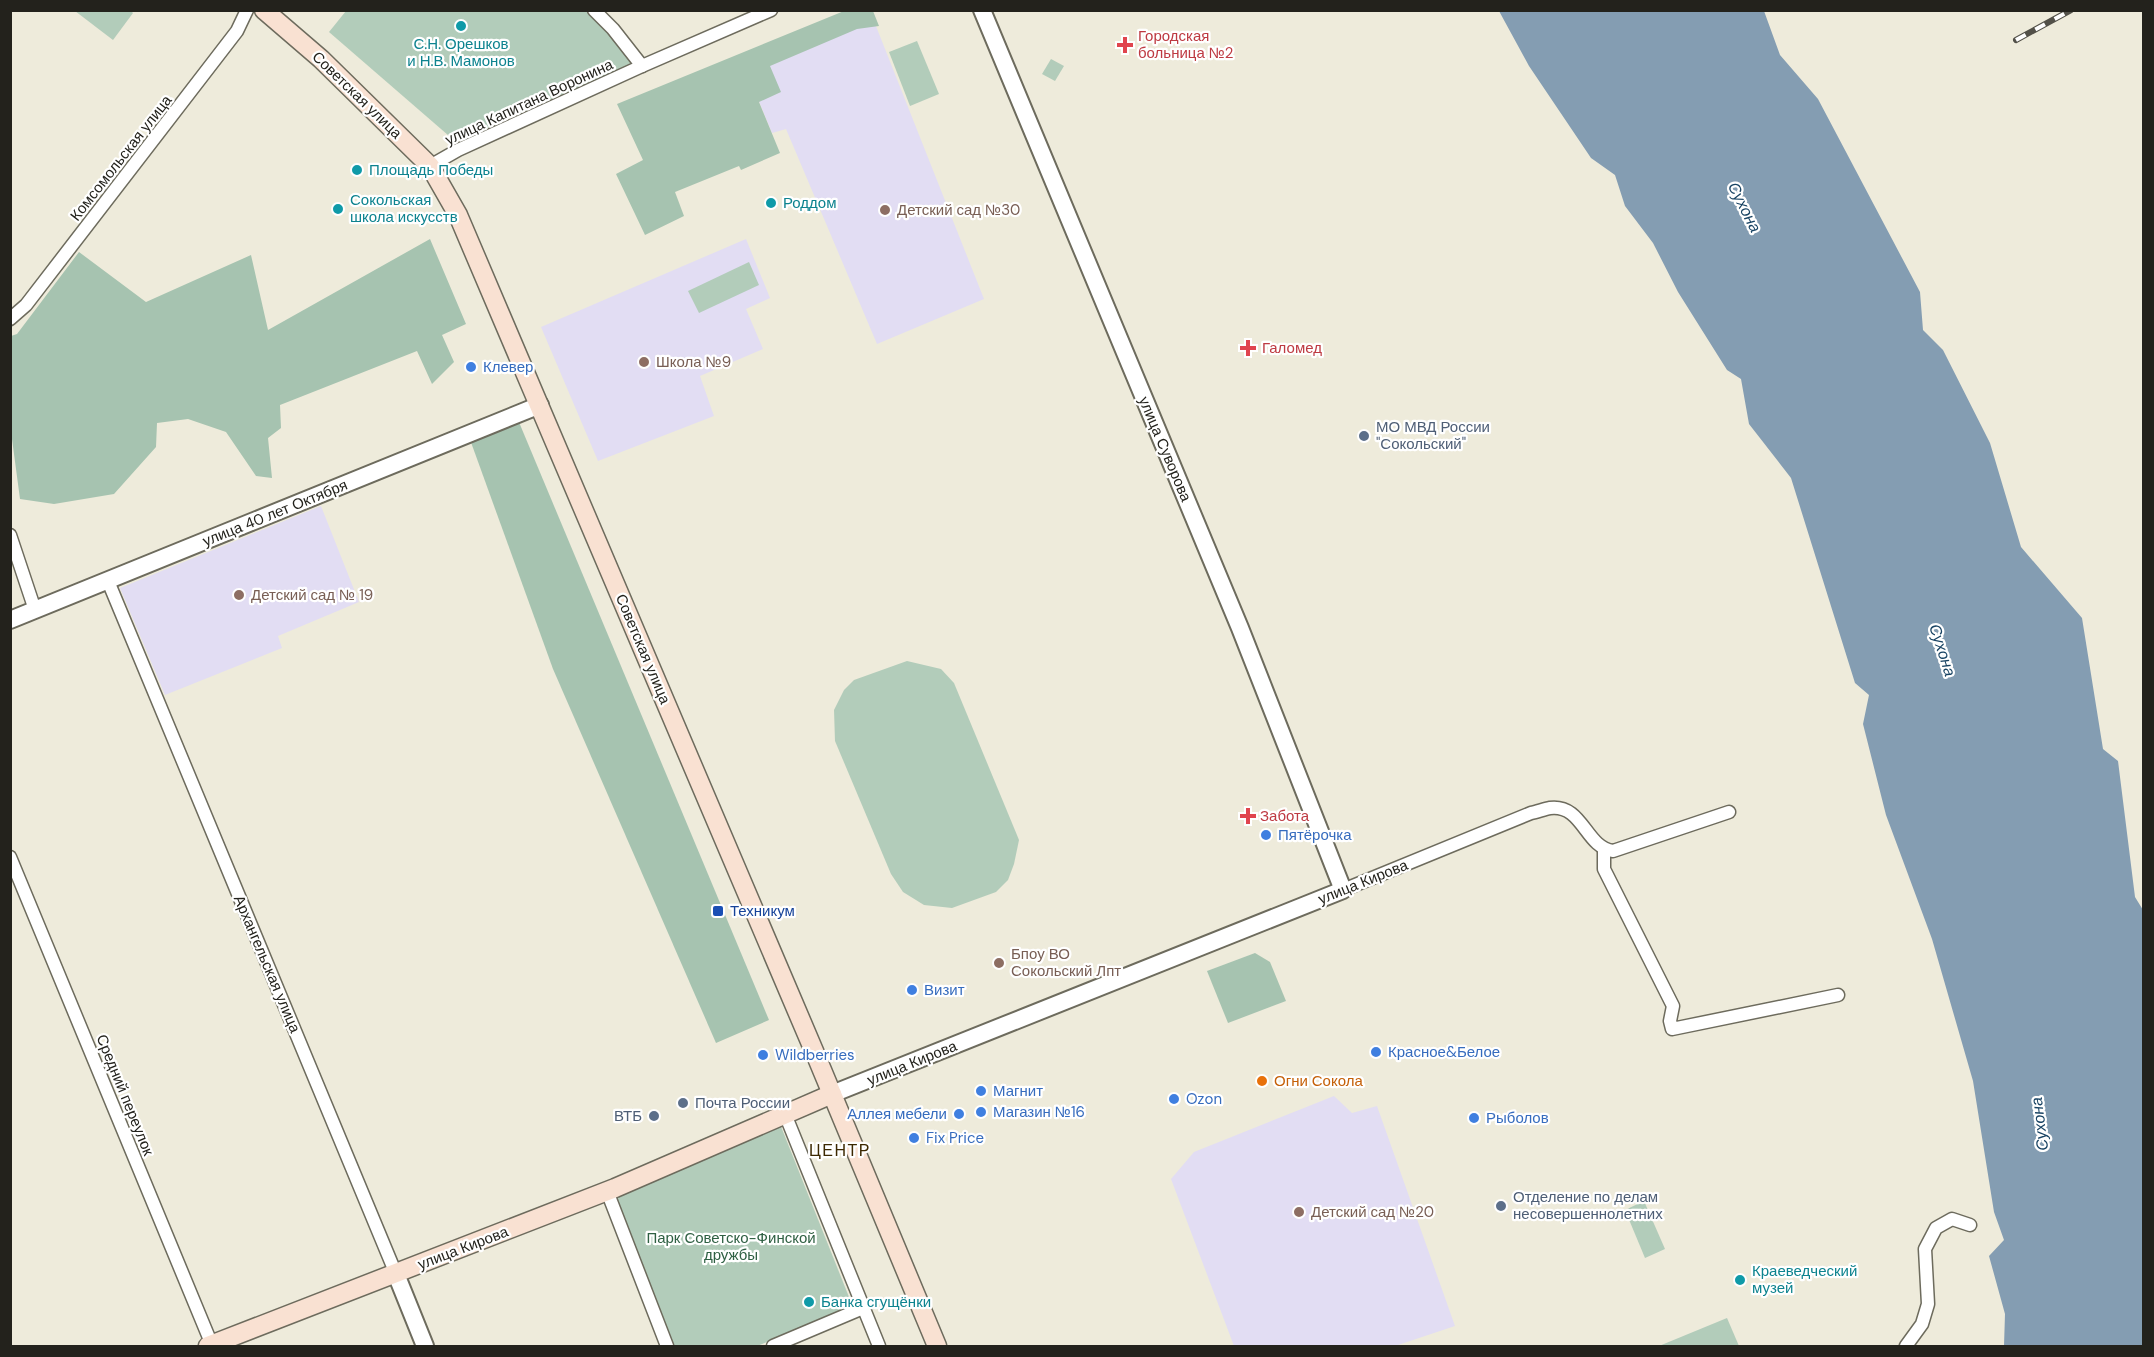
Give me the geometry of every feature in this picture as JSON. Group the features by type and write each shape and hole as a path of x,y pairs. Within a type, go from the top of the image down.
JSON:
{"main road":[{"name":"Советская улица","path":"264,10 321,59 430,166 458,215 832,1094 937,1347"},
{"name":"улица Кирова","path":"210,1346 607,1191 832,1094"}],"street":[{"name":"Комсомольская улица","path":"10,319 26,305 237,31 247,10"},
{"name":"улица Капитана Воронина","path":"594,10 613,29 642,66"},
{"name":"улица Капитана Воронина","path":"430,166 458,150 771,10"},
{"name":"улица Суворова","path":"981,10 1240,628 1343,890"},
{"name":"улица 40 лет Октября","path":"10,620 540,405"},
{"path":"10,535 35,610"},
{"name":"Архангельская улица","path":"108,581 396,1274 424,1347"},
{"name":"улица Кирова","path":"832,1094 1531,813 1550,808 1563,808 1573,814 1594,842 1604,850"},
{"path":"1729,812 1613,851 1604,850 1604,869 1673,1006 1670,1021 1672,1029 1838,995"},
{"name":"Средний переулок","path":"10,857 210,1346"},
{"path":"785,1114 879,1347"},
{"path":"607,1191 667,1347"},
{"path":"1906,1347 1922,1324 1928,1304 1925,1249 1936,1228 1952,1219 1970,1225"},
{"path":"773,1347 863,1308"}],"shaded area":[{"name":"Детский сад №30","path":"870,11 984,299 877,344 786,129 772,133 744,65"},
{"name":"Школа №9","path":"746,239 770,298 746,309 763,349 700,376 714,416 598,461 541,327"},
{"name":"Детский сад № 19","path":"321,506 359,602 278,636 282,648 165,695 120,588"},
{"name":"Детский сад №20","path":"1334,1096 1352,1113 1377,1106 1455,1326 1395,1346 1234,1346 1171,1179 1194,1152"}],"green space":[{"path":"130,10 133,13 113,40 75,11"},
{"path":"346,11 588,11 610,32 631,64 456,142 329,32"},
{"path":"844,11 873,11 879,26 857,29 770,66 781,92 759,102 780,153 741,170 739,166 675,192 684,216 645,235 616,174 643,160 617,104"},
{"path":"917,41 939,94 910,106 889,52"},
{"path":"1051,59 1064,66 1055,81 1042,74"},
{"path":"430,239 466,324 442,335 454,362 432,384 417,351 280,405 281,428 268,438 272,478 256,476 226,432 188,419 157,423 156,447 114,494 54,504 20,499 10,424 11,336 17,334 79,252 146,302 251,255 268,330"},
{"path":"749,262 759,285 699,313 688,291"},
{"path":"516,415 769,1020 716,1043 553,669 468,434"},
{"path":"907,661 941,669 954,683 1019,840 1008,880 996,892 952,908 924,905 903,892 891,874 835,741 834,710 844,690 854,680"},
{"path":"1255,953 1270,962 1286,1001 1228,1023 1207,971"},
{"name":"Парк Советско-Финской дружбы","path":"780,1124 853,1307 757,1346 671,1346 616,1196"},
{"path":"1644,1201 1665,1249 1645,1258 1625,1210"},
{"path":"1727,1318 1739,1346 1659,1346"}],"water":[{"name":"Сухона","path":"1499,11 1764,11 1780,55 1818,99 1920,292 1923,330 1943,350 1990,443 2021,547 2082,618 2103,749 2118,761 2135,897 2143,910 2143,1346 2004,1346 2005,1314 1989,1256 2004,1240 1994,1212 1973,1081 1932,939 1886,815 1863,724 1869,695 1855,683 1791,478 1749,424 1741,379 1727,370 1678,292 1653,243 1625,206 1615,175 1591,158 1529,66"}],"railway":[{"path":"2016,40 2071,10"}],"place":[{"name":"С.Н. Орешков и Н.В. Мамонов","path":"461,26"},
{"name":"Городская больница №2","path":"1125,45"},
{"name":"Площадь Победы","path":"357,170"},
{"name":"Роддом","path":"771,203"},
{"name":"Сокольская школа искусств","path":"338,209"},
{"name":"Детский сад №30","path":"885,210"},
{"name":"Галомед","path":"1248,348"},
{"name":"Школа №9","path":"644,362"},
{"name":"Клевер","path":"471,367"},
{"name":"МО МВД России \"Сокольский\"","path":"1364,436"},
{"name":"Детский сад № 19","path":"239,595"},
{"name":"Забота","path":"1248,816"},
{"name":"Пятёрочка","path":"1266,835"},
{"name":"Техникум","path":"718,911"},
{"name":"Бпоу ВО Сокольский Лпт","path":"999,963"},
{"name":"Визит","path":"912,990"},
{"name":"Красное&Белое","path":"1376,1052"},
{"name":"Wildberries","path":"763,1055"},
{"name":"Огни Сокола","path":"1262,1081"},
{"name":"Магнит","path":"981,1091"},
{"name":"Ozon","path":"1174,1099"},
{"name":"Почта России","path":"683,1103"},
{"name":"Магазин №16","path":"981,1112"},
{"name":"Аллея мебели","path":"959,1114"},
{"name":"ВТБ","path":"654,1116"},
{"name":"Рыболов","path":"1474,1118"},
{"name":"Fix Price","path":"914,1138"},
{"name":"Отделение по делам несовершеннолетних","path":"1501,1206"},
{"name":"Детский сад №20","path":"1299,1212"},
{"name":"Краеведческий музей","path":"1740,1280"},
{"name":"Банка сгущёнки","path":"809,1302"}],"district":[{"name":"ЦЕНТР","path":"840,1150"}]}
